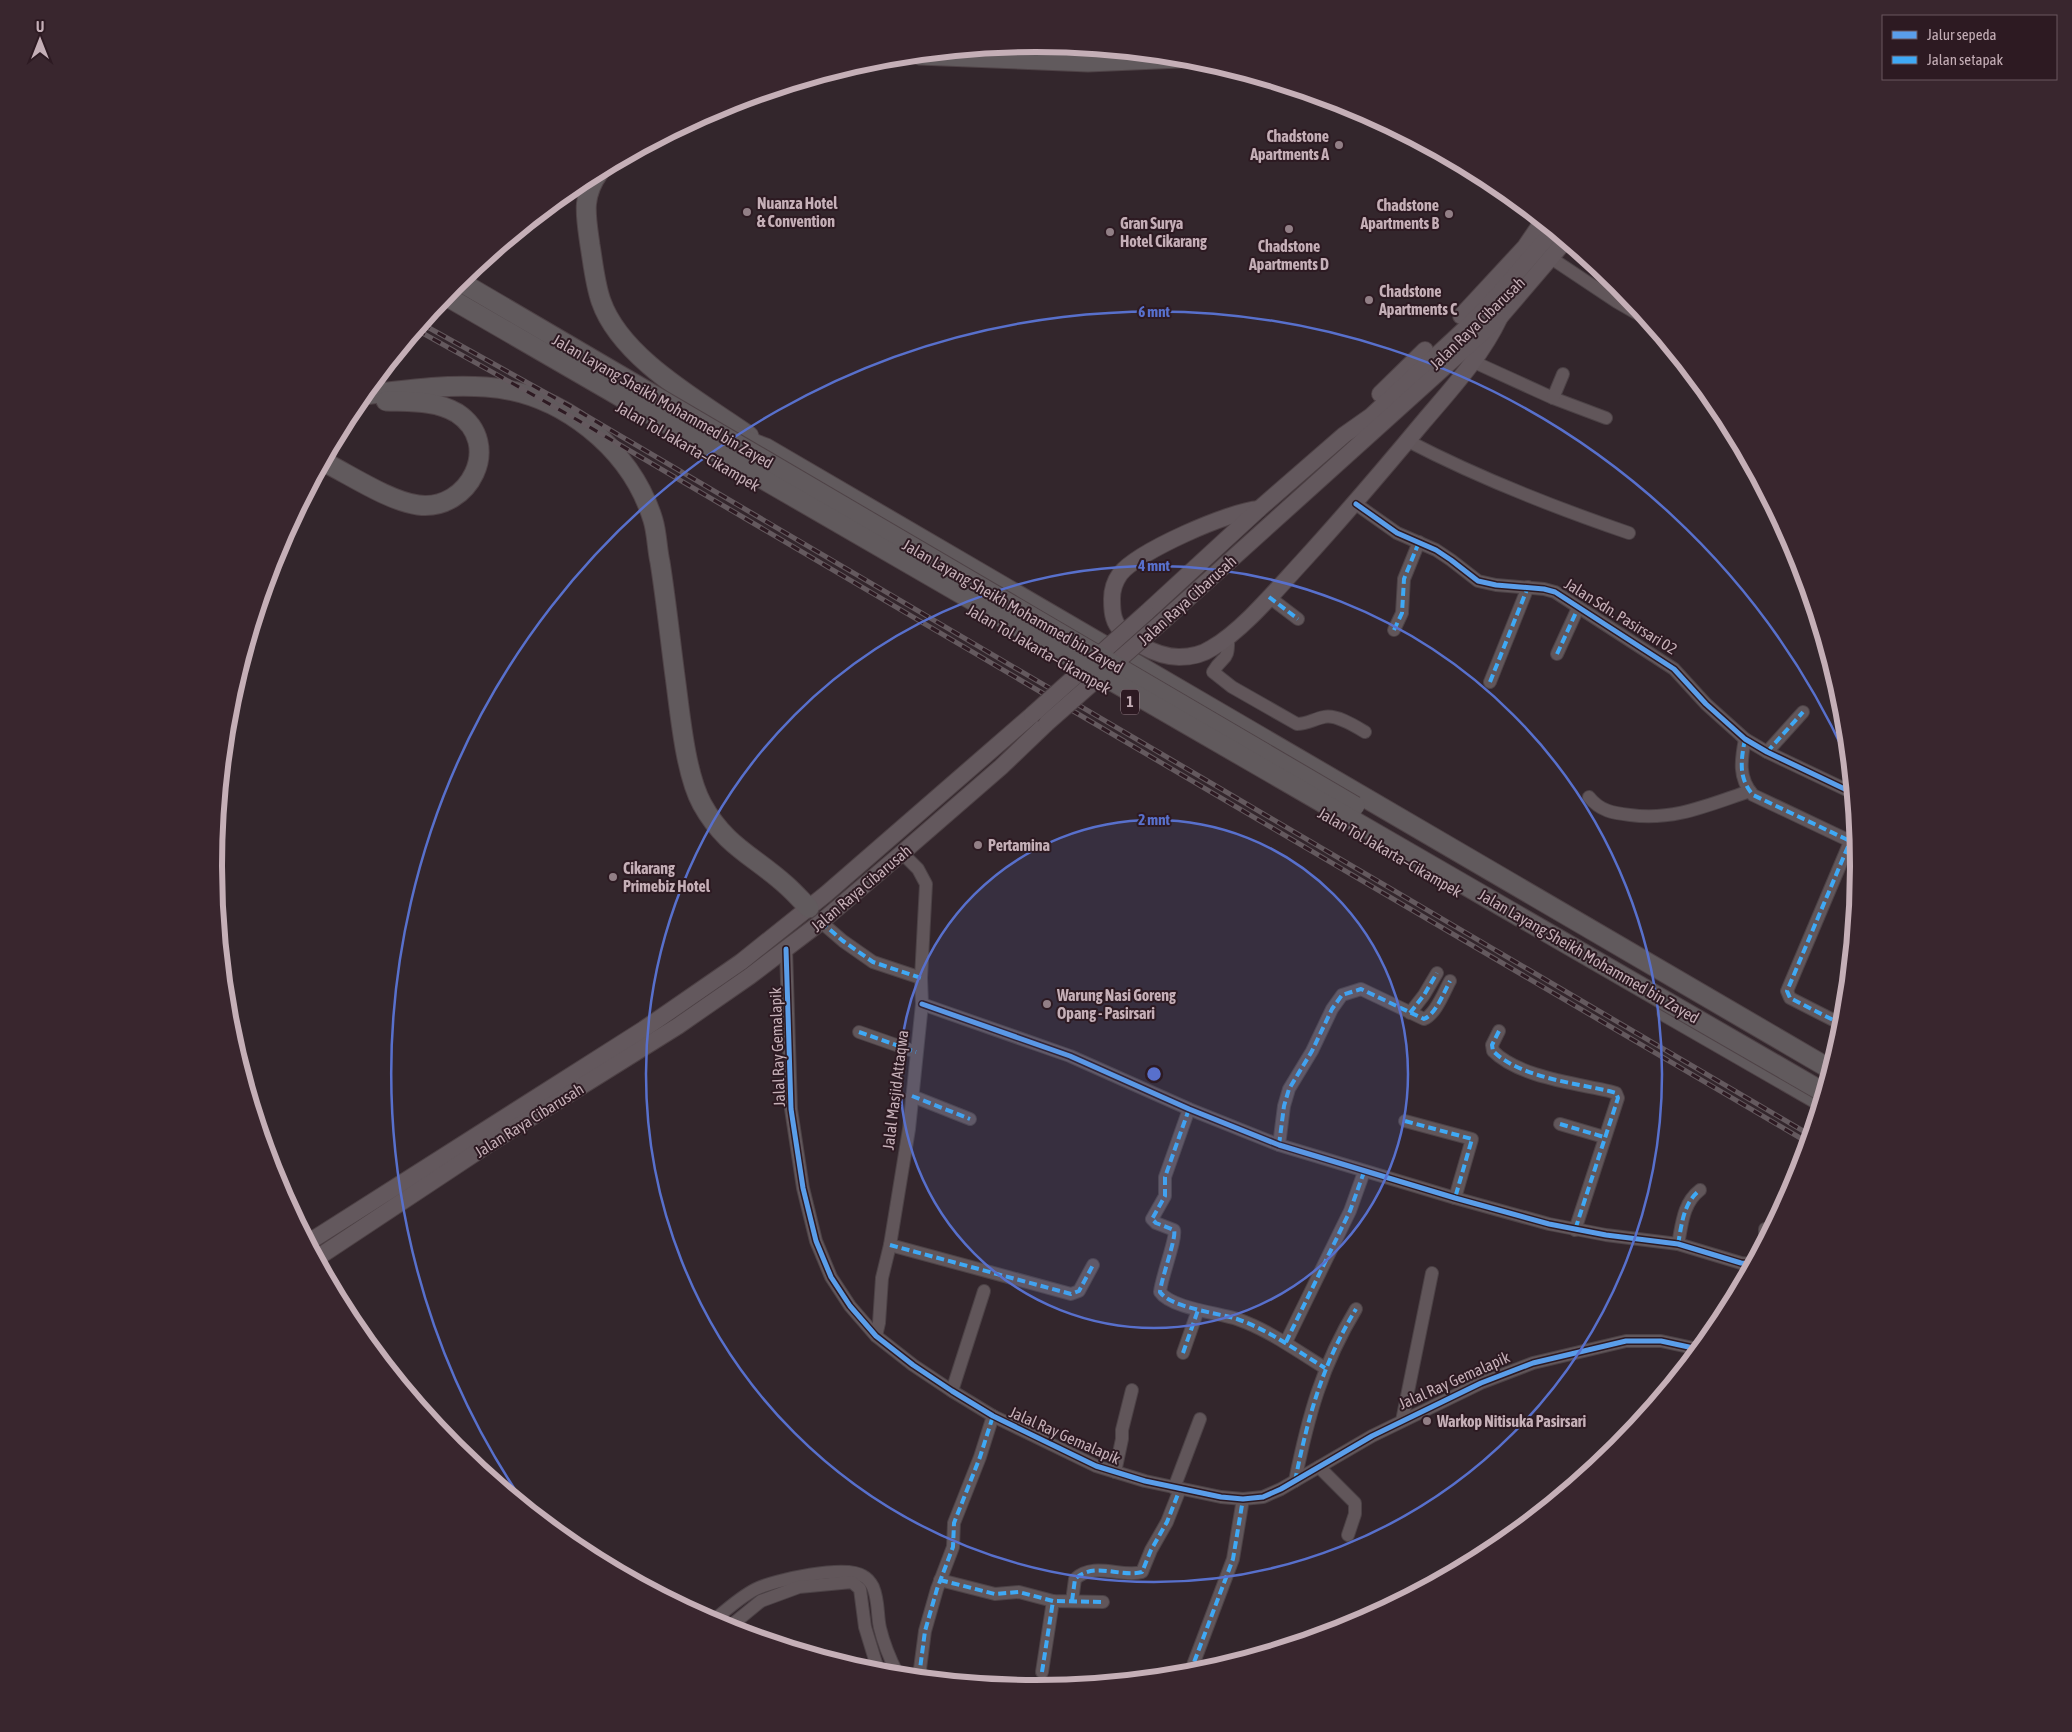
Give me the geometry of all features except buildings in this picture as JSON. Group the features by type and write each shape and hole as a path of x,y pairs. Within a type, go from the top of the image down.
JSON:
{"highway":[{"path":"956,57 1088,62 1145,60"},
{"path":"591,186 588,190 586,216 601,301 613,326 648,362 683,392 766,448"},
{"name":"Jalan Tol Jakarta–Cikampek","path":"468,284 728,433 766,448 1825,1066"},
{"name":"Jalan Layang Sheikh Mohammed bin Zayed","path":"468,285 1822,1078"},
{"name":"Jalan Layang Sheikh Mohammed bin Zayed","path":"453,300 1818,1089"},
{"name":"Jalan Tol Jakarta–Cikampek","path":"447,306 1815,1098"},
{"path":"375,394 441,386 487,387 515,391 538,398 582,422 607,442 621,459 639,487 653,520 682,730 694,787 702,804 731,843 786,884 815,915"},
{"path":"328,464 396,498 419,505 441,502 456,496 472,481 478,467 478,442 471,428 458,414 441,406 427,403 370,400"}],"main road":[{"name":"Jalan Raya Cibarusah","path":"322,1256 489,1144 678,1026 786,949 815,915 1032,715 1146,614 1259,509 1344,435 1396,378 1468,310 1525,247 1539,227"},
{"name":"Jalan Raya Cibarusah","path":"1352,450 1373,418 1470,324 1550,236"},
{"name":"Jalan Raya Cibarusah","path":"1344,435 1373,418 1511,292 1555,240"},
{"name":"Jalan Raya Cibarusah","path":"313,1239 644,1029 741,962 774,936 815,915 902,853 1001,767 1047,723 1500,318 1561,245"},
{"path":"1259,509 1246,510 1202,528 1129,565 1119,576 1114,587 1112,611 1117,625 1134,641 1160,654 1179,657 1194,656 1211,649 1228,637 1269,597 1356,504 1474,362 1500,318"},
{"path":"774,936 786,949"}],"street":[{"path":"1551,258 1624,304"},
{"path":"1474,362 1553,398 1606,418"},
{"path":"1553,398 1563,374"},
{"path":"1408,441 1454,465 1558,508 1630,533"},
{"name":"Jalan Sdn. Pasirsari 02","path":"1356,504 1397,533 1419,542 1451,560 1478,581 1555,592 1674,668 1706,704 1745,739 1767,752 1846,790"},
{"path":"1394,630 1402,613 1404,579 1419,542"},
{"path":"1490,682 1528,588"},
{"path":"1269,597 1298,619"},
{"path":"1557,654 1578,608"},
{"path":"1228,637 1226,657 1213,672 1232,687 1297,724 1307,724 1324,717 1334,717 1365,732"},
{"path":"1767,752 1803,712"},
{"path":"1745,739 1742,770 1745,783 1757,798 1849,835"},
{"path":"1589,797 1595,805 1607,811 1643,817 1662,817 1692,811 1750,791"},
{"path":"1835,1021 1790,998 1787,991 1849,843"},
{"name":"Jalal Masjid Attaqwa","path":"876,1336 879,1323 882,1278 890,1245 909,1129 922,1004 921,978 926,884 922,875 902,853"},
{"path":"815,915 843,941 873,962 921,978"},
{"name":"Jalal Ray Gemalapik","path":"786,949 791,1109 804,1188 816,1240 831,1277 850,1306 876,1336 913,1365 993,1416 1065,1452 1115,1472 1177,1488 1243,1500 1263,1497 1402,1421 1482,1383 1533,1363 1626,1341 1661,1341 1690,1348"},
{"path":"1410,1014 1437,973"},
{"path":"1279,1145 1288,1090 1312,1051 1332,1010 1342,995 1361,989 1410,1014 1424,1019 1429,1017 1450,981"},
{"path":"922,1004 1070,1056 1189,1109 1279,1145 1364,1172 1574,1230 1678,1244 1735,1262 1746,1263"},
{"path":"1498,1030 1492,1044 1493,1051 1509,1064 1526,1072 1616,1094 1618,1103 1604,1137 1574,1230"},
{"path":"860,1032 916,1052"},
{"path":"912,1096 970,1119"},
{"path":"1189,1109 1166,1177 1165,1196 1152,1219 1156,1223 1174,1230 1176,1236 1169,1253 1160,1292 1165,1298 1198,1310 1238,1320 1286,1342 1325,1368"},
{"path":"1405,1121 1472,1139 1455,1198"},
{"path":"1560,1124 1604,1137"},
{"path":"1286,1342 1350,1211 1364,1172"},
{"path":"1678,1244 1689,1199 1700,1190"},
{"path":"890,1245 1071,1294 1079,1291 1093,1265"},
{"path":"1402,1421 1432,1273"},
{"path":"952,1391 984,1291"},
{"path":"1295,1481 1306,1426 1325,1368 1340,1336 1356,1309"},
{"path":"1182,1353 1198,1310"},
{"path":"1115,1472 1122,1430 1132,1390"},
{"path":"921,1671 922,1649 940,1580 953,1547 954,1523 980,1457 993,1416"},
{"path":"1072,1600 1075,1579 1082,1575 1102,1570 1134,1574 1142,1572 1151,1550 1167,1522 1200,1419"},
{"path":"1319,1466 1355,1503 1355,1514 1348,1535"},
{"path":"1193,1664 1233,1559 1243,1500"},
{"path":"720,1616 756,1589 779,1581 825,1572 850,1572 862,1575 873,1587 882,1635 894,1667"},
{"path":"940,1580 995,1594 1018,1592 1053,1600 1103,1602"},
{"path":"736,1622 761,1601 800,1586 852,1582 860,1589 865,1627 876,1664"},
{"path":"1042,1672 1053,1600"}],"railway":[{"path":"427,327 573,408 1804,1132"},
{"path":"422,333 569,415 1802,1139"}],"marked path":[{"path":"1394,630 1402,613 1404,579 1419,542"},
{"path":"1490,682 1528,587"},
{"path":"1269,597 1298,619"},
{"path":"1557,654 1578,608"},
{"path":"1767,752 1803,712"},
{"path":"1745,739 1742,768 1745,782 1753,795 1849,841"},
{"path":"1835,1021 1790,998 1787,991 1849,844"},
{"path":"821,922 843,941 873,962 921,978"},
{"path":"1410,1013 1424,995 1437,973"},
{"path":"1279,1145 1284,1106 1289,1089 1312,1051 1332,1009 1342,995 1361,989 1424,1019 1436,1008 1450,981"},
{"path":"1499,1031 1492,1045 1493,1051 1504,1060 1517,1067 1548,1078 1616,1093 1618,1098 1575,1230"},
{"path":"859,1032 916,1052"},
{"path":"912,1096 970,1119"},
{"path":"1189,1109 1165,1177 1165,1196 1152,1219 1156,1223 1174,1230 1160,1292 1166,1298 1184,1306 1237,1319 1260,1329 1325,1368"},
{"path":"1405,1121 1472,1139 1455,1198"},
{"path":"1560,1124 1604,1137"},
{"path":"1286,1342 1350,1211 1364,1172"},
{"path":"1678,1244 1687,1208 1694,1195 1700,1190"},
{"path":"890,1245 1071,1294 1079,1291 1093,1265"},
{"path":"1295,1481 1305,1435 1325,1371 1356,1309"},
{"path":"1183,1353 1198,1310"},
{"path":"921,1671 925,1631 937,1589 953,1547 954,1523 980,1457 993,1416"},
{"path":"1072,1601 1075,1579 1082,1574 1099,1570 1125,1573 1142,1572 1151,1550 1167,1522 1180,1489"},
{"path":"1193,1664 1233,1559 1243,1499"},
{"path":"940,1580 995,1594 1019,1592 1053,1601 1103,1602"},
{"path":"1042,1672 1053,1601"}],"cycle path":[{"path":"1356,504 1397,533 1436,550 1478,581 1555,592 1674,669 1706,704 1745,739 1767,752 1846,790"},
{"path":"786,949 791,1109 803,1188 816,1241 831,1277 850,1306 876,1336 913,1365 993,1416 1096,1466 1145,1481 1221,1497 1243,1499 1263,1497 1281,1489 1372,1436 1481,1383 1533,1363 1626,1341 1661,1341 1691,1347"},
{"path":"922,1004 1070,1056 1189,1109 1279,1145 1549,1224 1606,1235 1678,1244 1746,1264"}],"place":[{"name":"Chadstone Apartments A","path":"1339,145"},
{"name":"Nuanza Hotel & Convention","path":"747,212"},
{"name":"Chadstone Apartments B","path":"1449,214"},
{"name":"Chadstone Apartments D","path":"1289,229"},
{"name":"Gran Surya Hotel Cikarang","path":"1110,232"},
{"name":"Chadstone Apartments C","path":"1369,300"},
{"name":"Pertamina","path":"978,845"},
{"name":"Cikarang Primebiz Hotel","path":"613,877"},
{"name":"Warung Nasi Goreng Opang - Pasirsari","path":"1047,1004"},
{"name":"Warkop Nitisuka Pasirsari","path":"1427,1421"}]}
